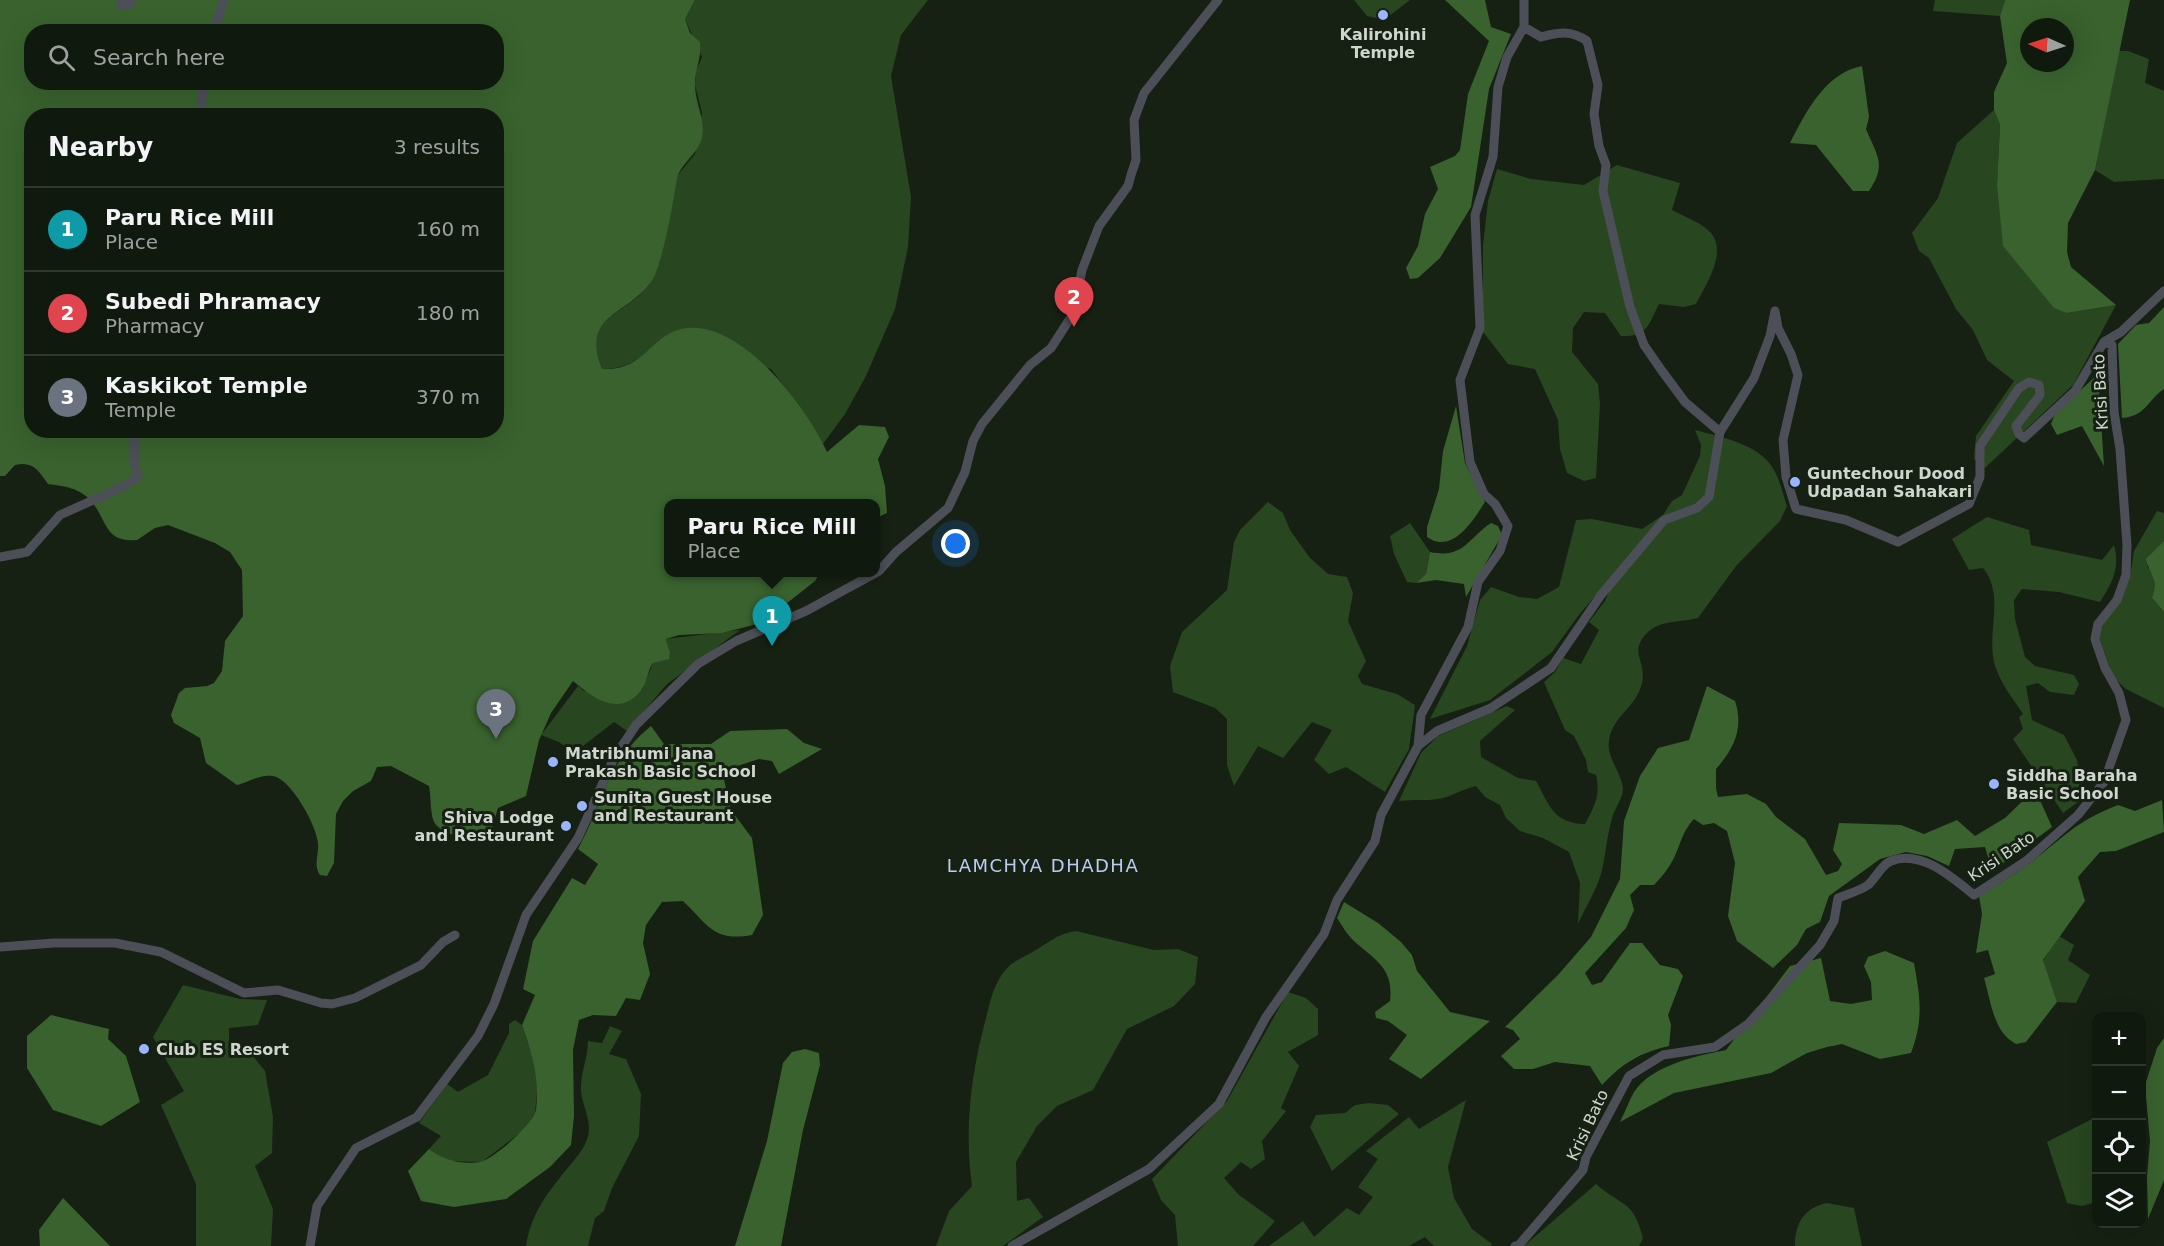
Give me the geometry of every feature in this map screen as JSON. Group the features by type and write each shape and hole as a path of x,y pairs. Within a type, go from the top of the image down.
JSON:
{"street":[{"path":"121,0 122,6 130,4 132,0"},
{"path":"216,24 224,0"},
{"path":"880,570 896,552 948,508 965,472 973,441 982,424 1030,365 1051,348 1073,314 1082,270 1100,225 1128,186 1136,159 1134,120 1144,93 1218,0"},
{"path":"1418,746 1421,716 1468,627 1478,582 1500,551 1508,526 1495,504 1484,494 1470,462 1460,380 1480,328 1475,215 1493,157 1498,87 1507,57 1524,27 1524,0"},
{"path":"1524,27 1541,38 1557,32 1574,33 1587,41 1598,85 1594,114 1599,146 1606,165 1603,190 1630,307 1644,345 1662,371 1685,402 1720,432"},
{"path":"201,108 203,90"},
{"path":"1012,1246 1149,1169 1219,1104 1266,1017 1324,934 1337,900 1375,841 1380,815 1418,746 1437,731 1491,708 1551,668 1601,596 1664,520 1697,508 1709,497 1720,432 1754,378 1770,336 1775,311 1778,328 1798,375 1783,440 1786,477 1796,509 1846,520 1898,542 1969,504 1980,477 1980,447 2019,388 2029,382 2039,385 2040,395 2016,426 2019,434 2024,438 2074,391 2104,342 2121,332 2164,291"},
{"name":"Krisi Bato","path":"1515,1246 1553,1207 1583,1170 1586,1156 1629,1076 1664,1055 1715,1047 1748,1024 1820,945 1834,921 1838,898 1867,886 1889,862 1903,858 1923,862 1949,874 1974,896 2026,861 2062,830 2078,815 2104,782 2126,720 2119,693 2105,668 2095,639 2098,624 2117,600 2126,575 2127,545 2120,449 2114,412 2112,345 2104,342"},
{"path":"0,557 27,552 60,515 138,477 134,461 135,438"},
{"path":"310,1246 317,1206 356,1148 417,1117 478,1036 494,1004 526,915 578,838 614,758 636,725 698,664 736,641 806,611 868,577"},
{"path":"0,947 54,943 115,943 161,952 244,993 278,990 321,1004 332,1004 355,998 421,965 443,942 455,935"}],"green space":[{"path":"0,0 695,0 685,19 690,33 700,42 695,87 703,134 695,151 678,174 665,242 654,278 644,291 610,317 597,336 597,351 602,369 628,365 670,333 681,329 703,329 725,336 747,350 768,369 804,412 827,452 859,425 885,427 889,437 878,459 885,486 887,513 880,516 880,499 664,499 664,577 818,577 786,604 789,616 722,633 679,635 666,639 670,652 669,659 653,663 642,689 634,698 625,703 608,703 590,694 573,681 551,713 539,740 526,796 498,808 492,828 481,838 459,836 438,827 431,811 429,786 391,766 377,767 371,781 353,791 343,801 336,814 334,863 327,876 320,875 317,868 318,844 313,826 302,804 287,785 280,779 268,776 237,785 206,763 200,738 174,723 171,715 179,693 185,688 214,683 222,671 225,641 243,616 242,570 230,552 215,543 168,525 155,528 137,540 118,538 112,534 91,501 82,493 71,488 48,484 38,471 26,464 15,465 5,476 0,476"},
{"path":"695,0 928,0 901,35 891,76 911,197 908,247 895,309 866,376 845,414 823,444 799,405 771,369 666,337 629,364 601,369 596,351 597,337 602,326 610,317 644,291 654,278 677,176 695,154 702,113 695,85 696,71 702,57 685,19"},
{"path":"1354,0 1410,0 1384,20 1367,16"},
{"path":"1445,0 1485,0 1491,27 1511,34 1489,89 1471,207 1440,258 1418,278 1410,279 1406,268 1418,246 1425,214 1438,189 1430,167 1455,156 1460,150 1468,94 1489,41"},
{"path":"1935,0 2005,0 2000,16 1933,11"},
{"path":"2005,0 2130,0 2095,170 2068,223 2067,252 2071,267 2116,305 2067,313 2054,308 2003,246 1997,185 2000,125 1994,110 1994,92 2007,63 2000,16"},
{"path":"2119,51 2128,51 2149,59 2145,83 2164,91 2164,179 2114,182 2095,170"},
{"path":"1862,66 1869,117 1866,129 1877,153 1879,167 1869,191 1853,191 1816,145 1790,143 1810,107 1827,85 1849,70"},
{"path":"1994,110 2000,125 1997,185 2067,313 2116,305 2073,385 1985,468 1974,459 1976,436 2014,381 1987,360 1973,330 1956,309 1929,258 1919,251 1912,233 1938,198 1957,143"},
{"path":"1617,165 1680,183 1672,210 1709,231 1715,239 1717,248 1714,268 1696,304 1684,307 1659,304 1646,328 1630,336 1621,336 1605,313 1584,312 1573,328 1572,352 1598,384 1600,404 1596,478 1584,481 1567,473 1560,449 1558,420 1535,369 1508,364 1483,332 1483,245 1488,201 1497,169 1531,179 1584,185"},
{"path":"2164,307 2164,389 2142,411 2122,418 2118,344 2136,325 2149,323"},
{"path":"2098,374 2104,466 2082,426 2057,435 2051,424 2055,414"},
{"path":"1456,406 1465,463 1485,502 1461,533 1445,542 1436,541 1427,537 1427,527 1439,489 1443,451"},
{"path":"1695,430 1739,443 1768,461 1780,483 1787,506 1780,521 1736,566 1698,618 1658,625 1647,633 1639,646 1642,683 1635,699 1611,732 1609,741 1610,753 1622,783 1623,792 1611,822 1599,880 1578,924 1580,883 1569,852 1543,838 1520,831 1506,818 1500,805 1485,797 1476,786 1442,798 1399,801 1421,753 1438,736 1507,706 1515,710 1480,741 1481,757 1518,778 1536,781 1549,805 1559,817 1574,823 1585,824 1597,795 1596,775 1588,772 1586,760 1574,736 1565,730 1544,682 1555,672 1563,658 1581,664 1599,630 1589,622 1605,601 1620,567 1578,616 1552,652 1490,700 1430,719 1467,646 1480,600 1491,587 1519,597 1537,599 1559,587 1576,520 1592,519 1642,529 1663,515 1672,501 1682,495 1700,456 1701,445"},
{"path":"1268,502 1283,513 1290,530 1310,558 1328,574 1347,577 1353,593 1348,621 1366,661 1358,676 1362,684 1397,694 1415,705 1409,749 1385,792 1346,767 1329,774 1314,760 1332,730 1312,722 1283,758 1258,746 1234,786 1227,765 1227,719 1215,708 1173,692 1170,666 1182,632 1227,590 1234,542 1240,530"},
{"path":"2157,511 2164,513 2164,541 2147,566 2154,581 2152,598 2164,612 2164,708 2126,689 2113,677 2099,636 2103,623 2130,576 2134,551"},
{"path":"1987,517 2029,530 2031,545 2102,560 2114,545 2116,567 2109,588 2100,602 2059,592 2022,589 2014,600 2015,619 2025,657 2035,666 2074,675 2079,684 2074,695 2050,692 2038,683 2026,686 2032,720 2064,735 2077,760 2083,790 2094,790 2063,813 2013,739 2023,729 2019,717 2023,714 2002,682 1994,662 1992,637 1994,601 1990,578 1983,568 1969,570 1952,539"},
{"path":"1410,523 1430,552 1426,574 1416,583 1407,582 1394,554 1390,536"},
{"path":"1491,523 1498,526 1502,535 1466,597 1464,584 1436,580 1416,583 1426,574 1430,552 1450,553 1458,550"},
{"path":"2164,541 2164,612 2152,598 2155,586 2146,559"},
{"path":"740,630 667,684 627,731 614,722 574,753 559,742 541,735 578,686 584,691 642,690 653,663 670,652 666,639"},
{"path":"1707,686 1735,701 1738,711 1736,738 1728,754 1716,769 1718,797 1747,794 1766,804 1776,817 1805,839 1826,875 1838,871 1842,864 1833,850 1839,823 1901,825 1924,834 1957,820 1975,836 2005,818 2035,789 2052,827 1992,871 1985,847 1955,849 1949,866 1927,856 1906,852 1880,859 1829,896 1820,922 1806,929 1797,945 1773,968 1737,941 1728,916 1735,863 1727,831 1714,823 1703,825 1694,819 1687,828 1663,876 1654,885 1640,885 1630,895 1634,910 1626,928 1585,973 1592,985 1602,982 1630,943 1642,943 1660,965 1678,969 1683,976 1668,1015 1671,1025 1669,1046 1632,1060 1602,1085 1590,1066 1555,1062 1533,1069 1514,1069 1501,1056 1520,1039 1513,1030 1505,1027 1558,975 1591,937 1620,879 1624,821 1640,776 1658,748 1689,740"},
{"path":"651,726 664,744 711,744 730,731 787,729 804,743 822,749 779,774 772,761 759,759 722,771 731,810 752,838 763,915 752,935 729,936 713,930 683,901 662,902 646,925 643,943 650,974 640,1000 626,998 616,1016 593,1015 579,1020 573,1050 574,1116 571,1145 550,1167 506,1199 454,1207 421,1201 408,1171 429,1149 453,1161 480,1162 494,1155 521,1132 536,1110 536,1077 522,1025 535,995 523,989 533,941 572,878 585,885 598,864 578,849 615,769 624,754"},
{"path":"2162,800 2164,832 2116,851 2100,852 2078,877 2085,901 2043,960 2057,1002 2026,1042 2016,1044 2002,1032 1991,1006 1984,978 1995,974 1988,950 1976,953 1982,914 1979,896 2024,867 2091,817 2118,805 2135,811"},
{"path":"1344,902 1378,923 1401,942 1412,955 1417,971 1450,1012 1490,1021 1421,1079 1389,1059 1407,1035 1388,1021 1376,1018 1375,1012 1390,1001 1389,980 1376,960 1351,939 1337,918"},
{"path":"1076,931 1154,950 1178,949 1198,957 1195,984 1174,1006 1127,1029 1093,1090 1057,1106 1037,1126 1016,1162 1017,1201 1029,1198 1043,1217 1003,1246 936,1246 949,1211 972,1186 969,1143 970,1101 981,1039 996,984 1003,972 1015,962 1056,937"},
{"path":"2059,936 2074,945 2068,960 2090,975 2076,1003 2057,1002 2043,961"},
{"path":"1885,951 1914,963 1920,1008 1918,1029 1911,1053 1880,1059 1842,1044 1827,1047 1807,1053 1771,1073 1674,1093 1620,1122 1634,1092 1652,1075 1676,1063 1726,1050 1790,966 1821,958 1830,1001 1851,1004 1872,1000 1871,982 1864,966 1868,957"},
{"path":"183,985 240,999 267,1000 258,1025 229,1028 229,1049 248,1050 265,1071 273,1117 272,1153 255,1166 273,1209 271,1246 196,1246 196,1184 161,1105 184,1091 153,1037"},
{"path":"1288,992 1306,998 1318,1009 1318,1035 1288,1052 1299,1066 1281,1108 1286,1111 1262,1141 1265,1159 1251,1169 1241,1162 1224,1178 1239,1195 1275,1221 1253,1246 1178,1246 1175,1215 1161,1200 1152,1179 1227,1101"},
{"path":"51,1015 109,1029 108,1039 126,1056 140,1102 101,1126 53,1110 27,1068 27,1036"},
{"path":"515,1020 522,1025 533,1057 538,1084 535,1113 525,1129 482,1162 445,1161 429,1149 441,1136 419,1123 447,1084 458,1092 488,1075 509,1033 509,1024"},
{"path":"610,1026 622,1031 609,1054 626,1059 641,1094 639,1136 612,1188 604,1211 595,1218 588,1246 526,1246 540,1205 587,1141 589,1124 581,1085 588,1041 602,1043"},
{"path":"2164,1038 2164,1180 2148,1219 2147,1177 2150,1141 2146,1082 2157,1048"},
{"path":"805,1049 819,1053 820,1065 803,1130 781,1246 735,1246 767,1141 783,1063 792,1052"},
{"path":"1466,1100 1448,1167 1454,1198 1472,1229 1492,1244 1490,1246 1434,1246 1425,1237 1409,1246 1269,1246 1303,1221 1314,1237 1347,1208 1359,1215 1373,1197 1358,1187 1378,1159 1366,1151 1409,1117 1419,1129"},
{"path":"1369,1103 1388,1105 1399,1114 1332,1171 1310,1127 1316,1115 1345,1113 1355,1105"},
{"path":"2092,1119 2092,1203 2082,1206 2067,1203 2047,1142"},
{"path":"1596,1184 1631,1210 1643,1238 1639,1246 1524,1246"},
{"path":"63,1198 110,1246 40,1246 39,1230"},
{"path":"1827,1203 1854,1208 1862,1246 1795,1246 1797,1230 1802,1218 1812,1209"}],"place":[{"name":"Kalirohini Temple","path":"1383,15"},
{"name":"Subedi Phramacy","path":"1074,327"},
{"name":"Guntechour Dood Udpadan Sahakari","path":"1795,482"},
{"name":"Paru Rice Mill","path":"772,646"},
{"name":"Kaskikot Temple","path":"496,739"},
{"name":"Matribhumi Jana Prakash Basic School","path":"553,762"},
{"name":"Siddha Baraha Basic School","path":"1994,784"},
{"name":"Sunita Guest House and Restaurant","path":"582,806"},
{"name":"Shiva Lodge and Restaurant","path":"566,826"},
{"name":"Club ES Resort","path":"144,1049"}],"district":[{"name":"LAMCHYA DHADHA","path":"1043,866"}]}
